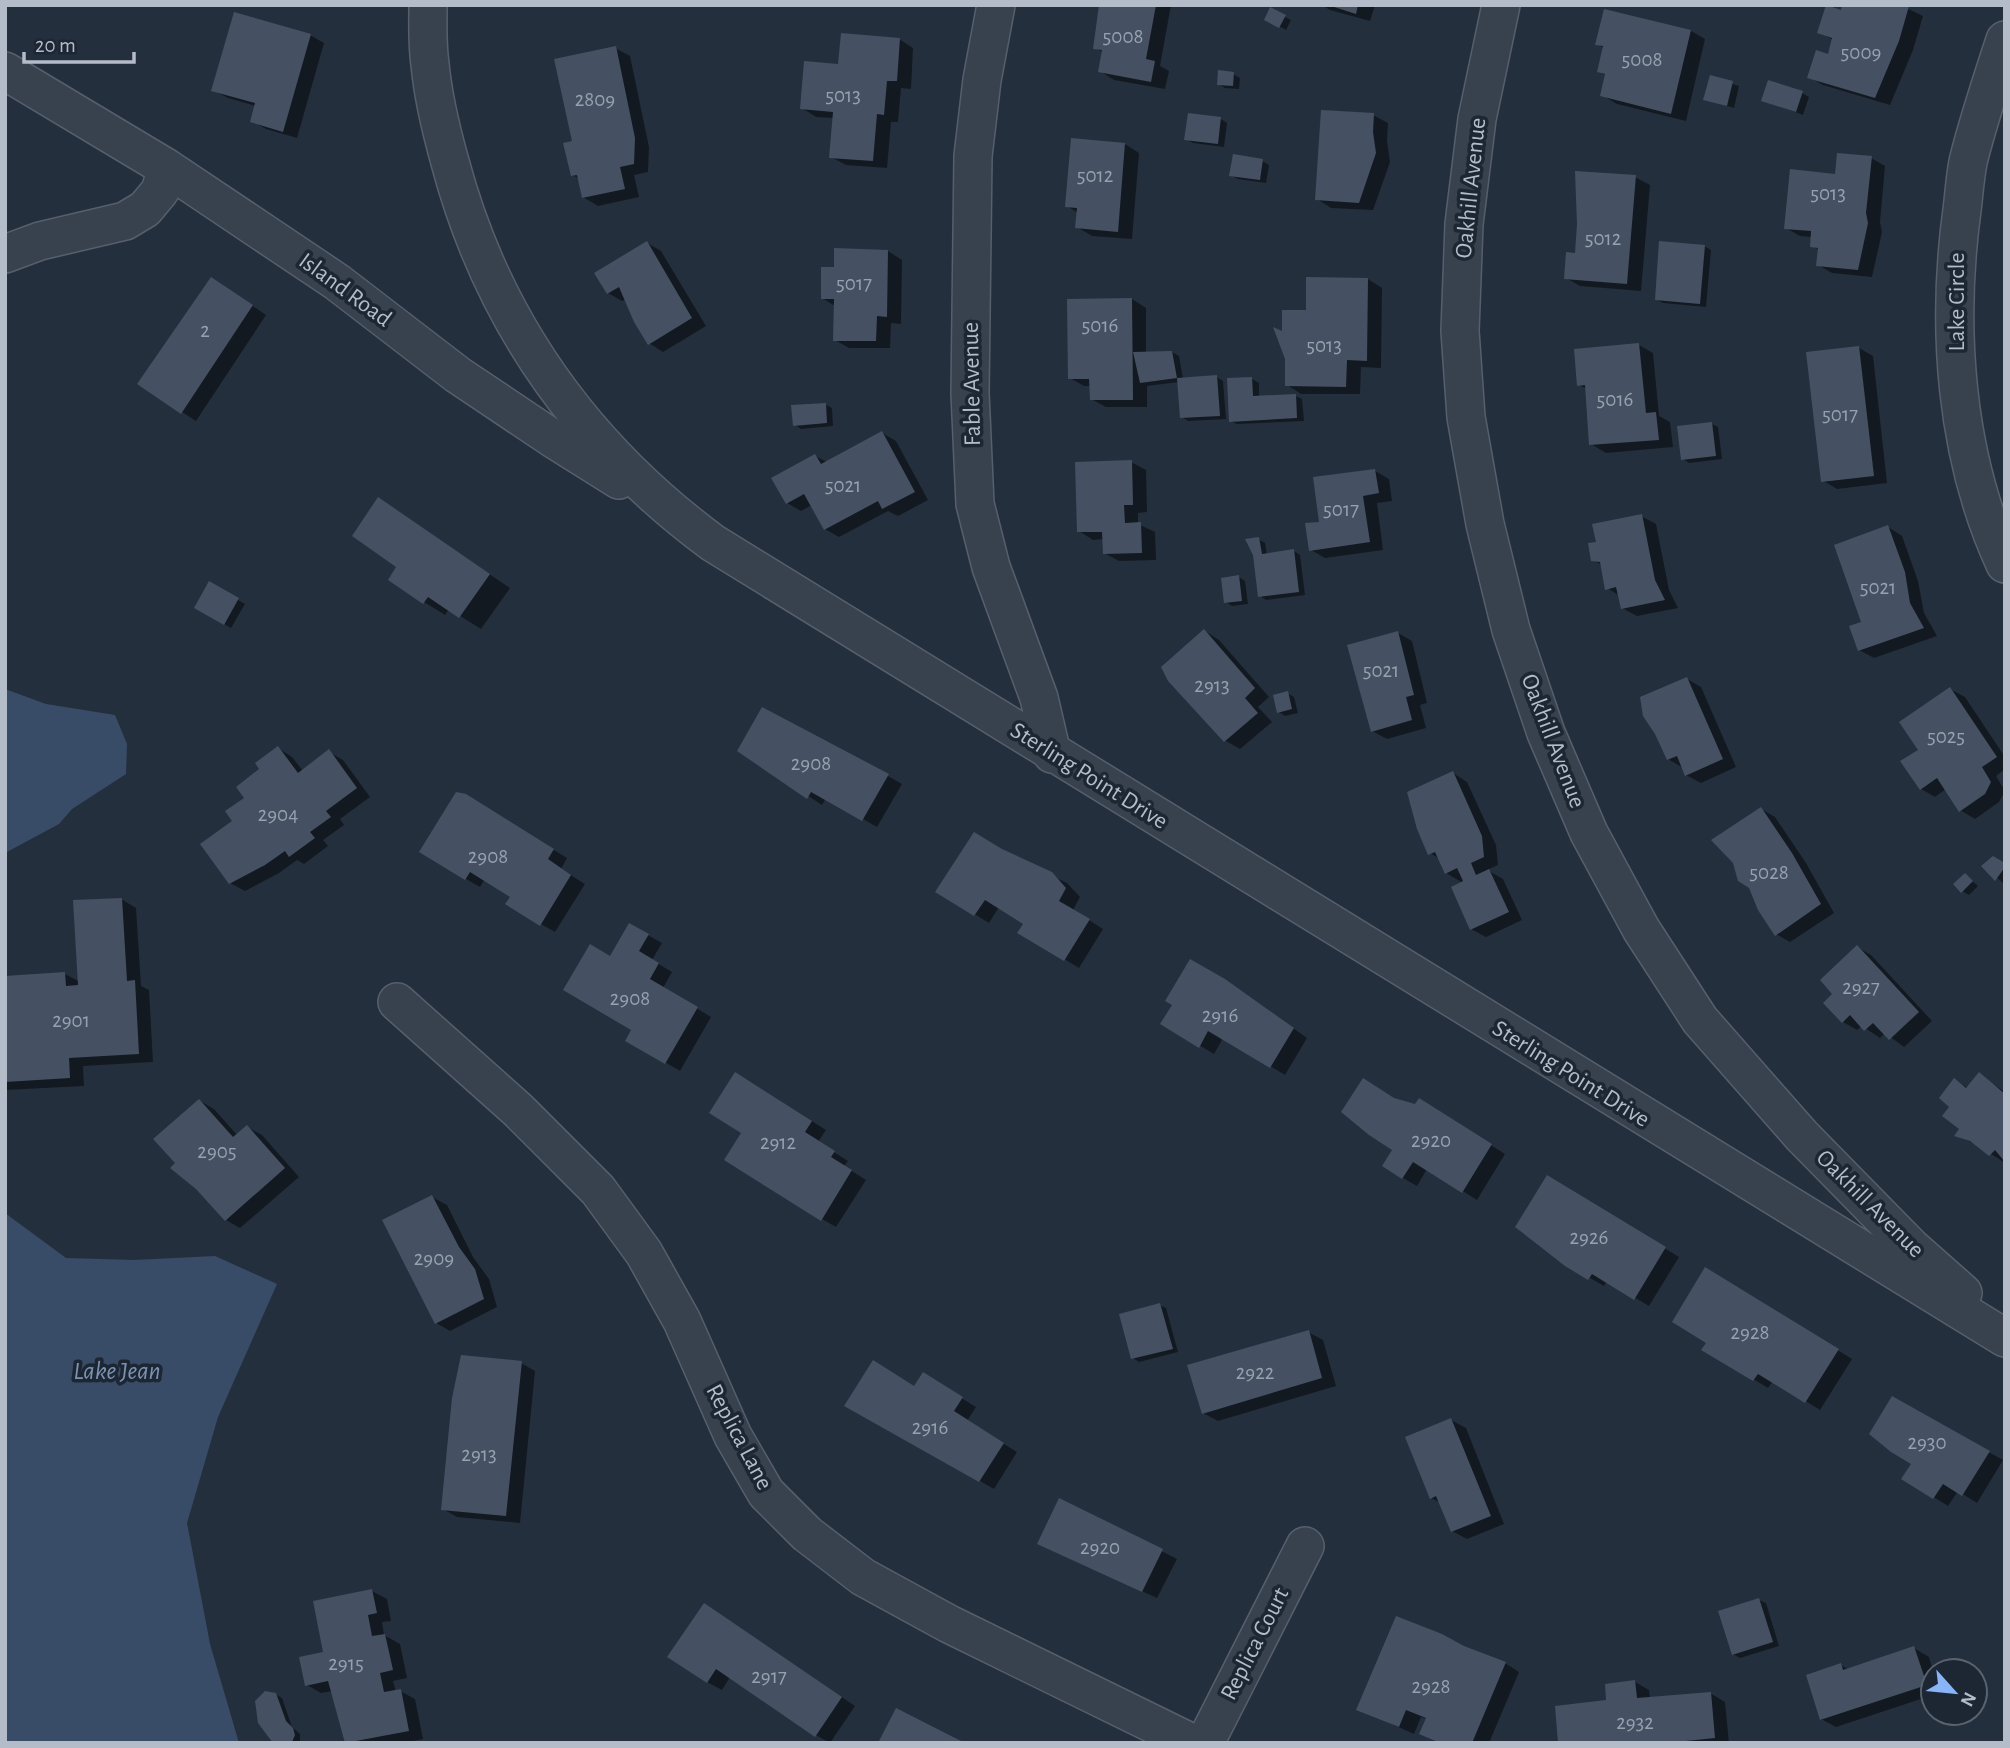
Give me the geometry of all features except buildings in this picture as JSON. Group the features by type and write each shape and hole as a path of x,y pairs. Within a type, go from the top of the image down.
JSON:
{"street":[{"name":"Sterling Point Drive","path":"428,5 429,62 438,116 460,198 480,255 506,309 545,373 581,421 632,476 679,517 713,542 1052,754 2005,1338"},
{"name":"Fable Avenue","path":"996,5 982,80 973,156 970,393 975,504 991,567 1039,698 1052,754"},
{"name":"Oakhill Avenue","path":"1501,5 1477,119 1467,198 1460,331 1466,417 1485,524 1511,630 1546,733 1589,833 1641,929 1700,1020 1802,1136 1911,1247 2005,1332"},
{"name":"Lake Circle","path":"2005,40 1980,115 1968,165 1957,245 1954,310 1959,391 1972,471 2005,564"},
{"name":"Island Road","path":"5,71 167,168 337,282 458,375 552,438 679,517"},
{"path":"5,254 40,242 125,221 145,209 160,191 167,168"},
{"name":"Replica Lane","path":"397,1002 518,1110 598,1190 644,1253 682,1321 733,1436 766,1493 807,1534 863,1577 949,1624 1192,1743"},
{"name":"Replica Court","path":"1205,1743 1305,1546"}],"water":[{"path":"5,689 46,704 115,715 127,744 126,774 72,809 59,824 5,853"},
{"name":"Lake Jean","path":"5,1213 66,1258 134,1260 215,1256 277,1284 218,1417 187,1523 210,1644 239,1743 5,1743"}]}
